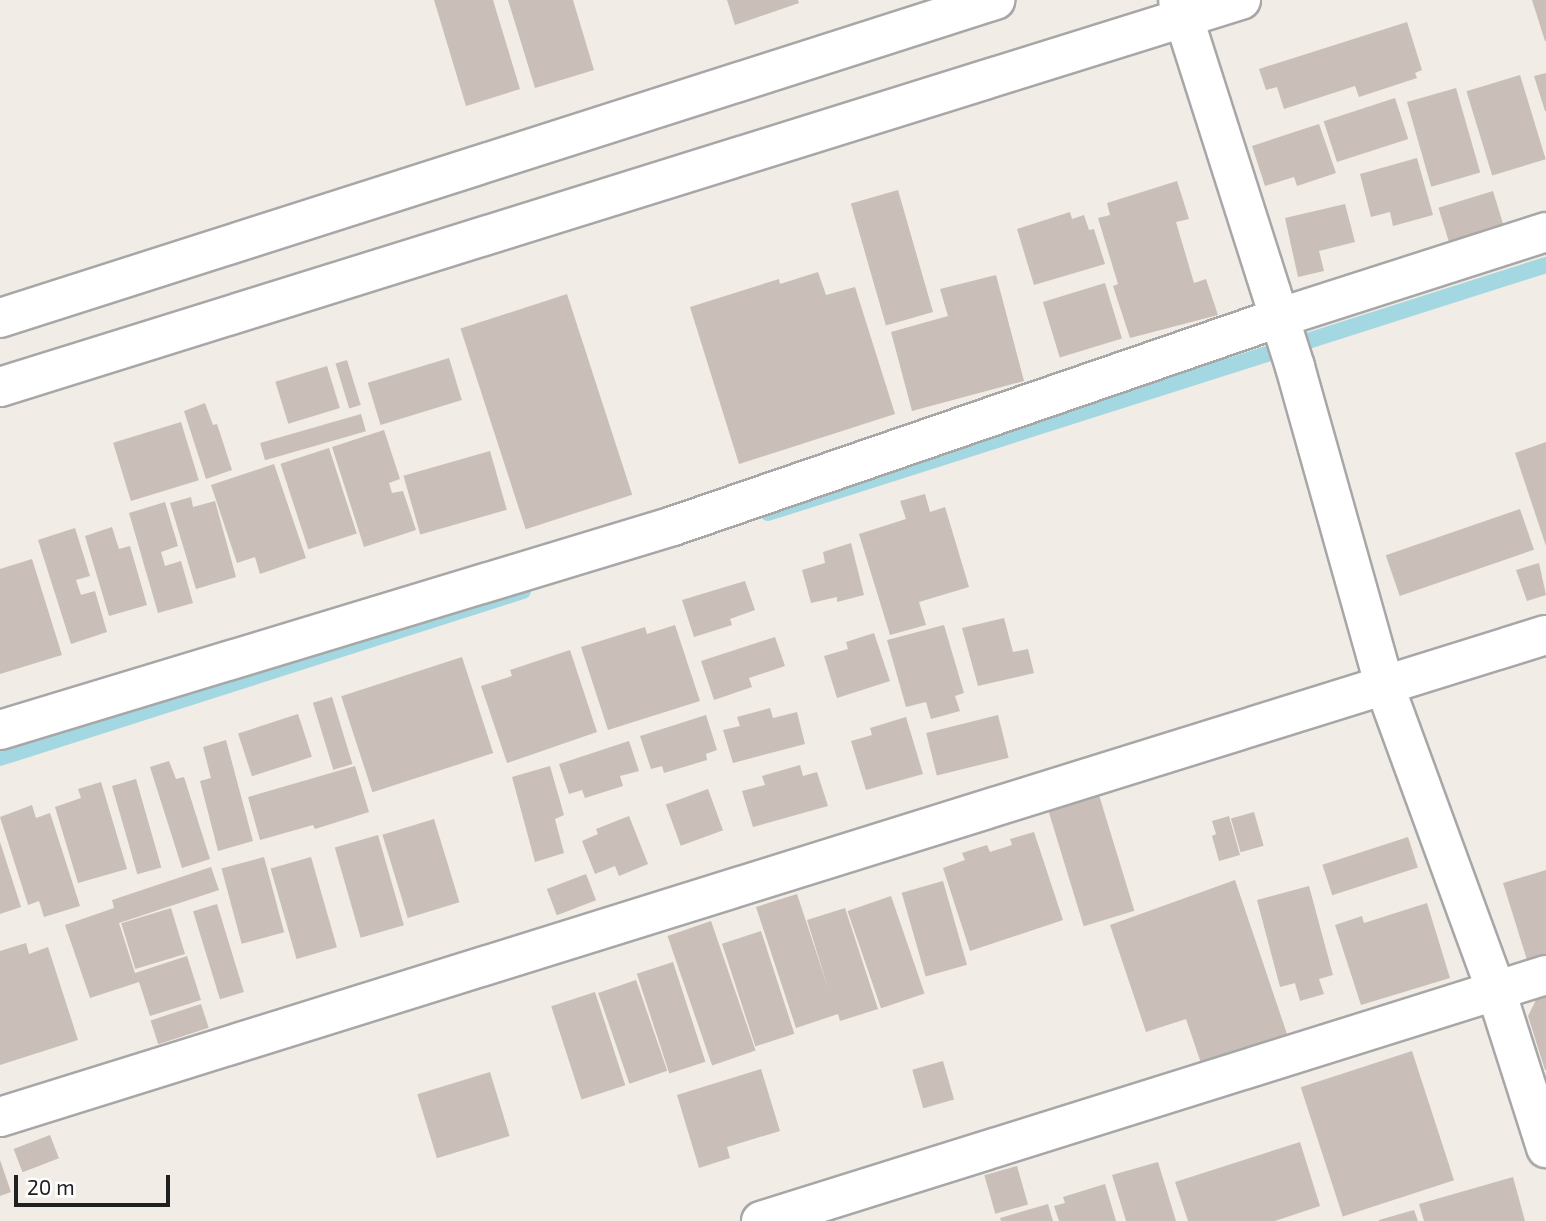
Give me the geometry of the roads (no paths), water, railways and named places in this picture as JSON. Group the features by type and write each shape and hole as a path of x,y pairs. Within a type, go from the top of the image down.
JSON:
{"street":[{"path":"0,318 995,0"},
{"path":"0,387 1180,9 1241,0"},
{"path":"1180,9 1284,334 1385,687 1496,991 1546,1148"},
{"path":"0,730 673,526 1284,334 1546,232"},
{"path":"0,1117 642,914 1385,687 1546,635"},
{"path":"761,1221 1546,975"}],"waterway":[{"path":"768,513 1546,265"},
{"path":"0,758 523,591"}]}
